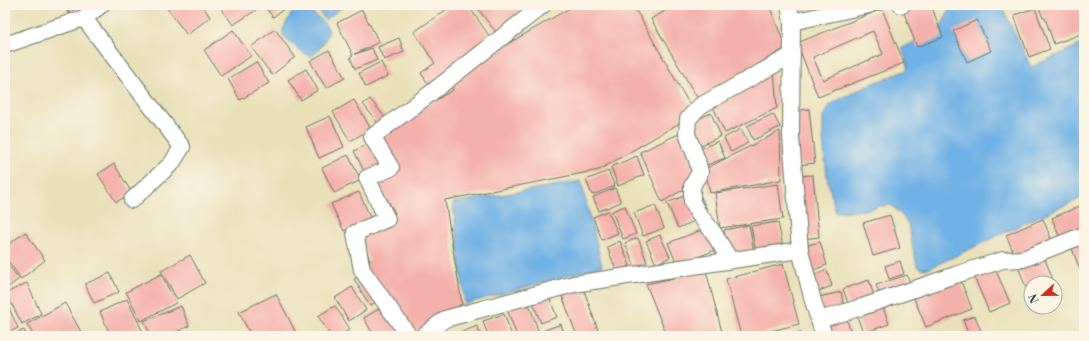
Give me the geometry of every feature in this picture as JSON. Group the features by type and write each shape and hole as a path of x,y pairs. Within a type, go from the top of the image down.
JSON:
{"street":[{"path":"5,45 84,18 101,5"},
{"path":"409,336 362,270 355,233 387,219 367,178 391,168 372,137 543,5"},
{"path":"789,5 792,22 791,137 800,250 824,336"},
{"path":"792,22 869,5"},
{"path":"84,18 182,147 172,164 132,200"},
{"path":"730,260 692,202 692,186 700,172 687,134 688,118 700,106 792,55"},
{"path":"819,320 1003,260 1023,259 1084,235"},
{"path":"424,336 445,319 574,284 800,250"}],"water":[{"path":"301,5 320,19 329,30 319,50 313,55 309,56 295,47 283,35 283,29 295,7"},
{"path":"315,5 345,5 325,20"},
{"path":"950,5 1001,5 1031,67 1084,43 1084,197 1031,220 930,268 921,269 917,266 908,224 900,213 891,205 879,206 866,210 836,212 827,177 823,141 823,117 830,105 838,100 869,85 907,70 908,65 902,48 939,30 948,13"},
{"path":"581,181 602,266 465,304 453,203"}],"building":[{"path":"65,5 85,5 68,13"},
{"path":"169,5 202,5 210,17 187,35 166,7"},
{"path":"219,5 253,5 256,10 233,25"},
{"path":"263,5 289,5 273,17"},
{"path":"453,5 468,5 492,40 428,84 421,73 435,63 414,32"},
{"path":"475,5 526,5 531,12 499,36"},
{"path":"575,5 633,5 695,114 599,170 445,200 462,304 409,335 362,265 370,260 357,228 395,213 376,180 396,169 376,135 453,90 447,79"},
{"path":"644,5 655,5 647,10"},
{"path":"675,5 769,5 786,48 698,99 651,19"},
{"path":"901,5 931,5 943,37 917,47"},
{"path":"1038,5 1080,5 1084,17 1084,33 1054,44 1045,18 1043,18"},
{"path":"1035,8 1050,49 1029,57 1014,15"},
{"path":"882,9 904,63 818,97 797,43","holes":["873,31 883,54 823,80 813,57"]},
{"path":"362,10 379,42 355,54 372,48 377,60 355,69 350,57 353,55 337,23"},
{"path":"977,20 991,51 967,62 953,31"},
{"path":"275,29 295,57 272,75 251,47"},
{"path":"233,30 251,56 221,76 204,50"},
{"path":"399,38 404,52 384,60 378,47"},
{"path":"329,50 345,78 326,88 310,61"},
{"path":"256,62 269,83 240,100 228,79"},
{"path":"381,62 388,76 366,87 359,73"},
{"path":"306,69 318,90 301,100 288,80"},
{"path":"774,71 777,108 725,133 713,107 724,102"},
{"path":"370,99 388,121 381,127 363,104"},
{"path":"354,100 371,129 350,141 333,112"},
{"path":"809,109 815,163 799,165 793,111"},
{"path":"711,113 721,136 695,148 684,126"},
{"path":"773,114 780,127 753,140 747,126"},
{"path":"330,116 344,147 319,158 306,127"},
{"path":"741,129 748,143 731,152 724,138"},
{"path":"780,131 781,180 710,193 705,169"},
{"path":"683,132 703,171 688,187 662,202 640,152"},
{"path":"718,141 725,158 705,166 698,150"},
{"path":"372,142 385,168 367,177 354,151"},
{"path":"348,155 361,180 334,193 322,168"},
{"path":"637,156 644,175 618,186 611,167"},
{"path":"114,164 132,193 116,202 98,174"},
{"path":"608,171 615,186 592,195 586,180"},
{"path":"813,175 819,237 803,239 798,176"},
{"path":"778,184 783,219 720,228 715,193"},
{"path":"615,188 621,202 599,211 593,197"},
{"path":"698,190 709,215 678,228 667,203"},
{"path":"359,192 371,219 344,231 331,204"},
{"path":"655,205 664,228 643,236 634,213"},
{"path":"1082,205 1084,211 1084,231 1061,241 1052,218"},
{"path":"625,206 636,234 623,239 612,211"},
{"path":"608,211 618,233 602,240 593,217"},
{"path":"890,215 900,248 873,256 863,223"},
{"path":"1043,219 1052,241 1016,258 1006,235"},
{"path":"778,222 783,247 756,252 751,226"},
{"path":"749,225 754,251 729,256 724,230"},
{"path":"709,227 718,249 677,265 668,243"},
{"path":"25,232 45,260 21,279 5,257 5,247"},
{"path":"660,235 670,257 656,264 646,241"},
{"path":"638,238 647,262 635,267 625,243"},
{"path":"620,241 630,266 617,272 607,247"},
{"path":"1084,241 1084,280 1071,246"},
{"path":"820,242 827,265 813,270 805,246"},
{"path":"190,255 205,283 177,299 161,271"},
{"path":"1045,259 1051,275 1023,275 1023,280 1019,269"},
{"path":"5,261 19,279 6,289 5,288"},
{"path":"900,261 904,274 889,279 885,266"},
{"path":"783,264 799,324 751,336 741,336 726,279"},
{"path":"994,266 1010,303 989,312 973,274"},
{"path":"827,270 832,286 816,292 811,276"},
{"path":"706,271 723,336 667,336 646,284"},
{"path":"110,273 119,292 94,303 85,284"},
{"path":"161,274 176,303 141,321 126,292"},
{"path":"361,275 377,301 370,306 354,279"},
{"path":"907,275 911,286 880,296 876,285"},
{"path":"960,279 972,309 926,327 914,298"},
{"path":"869,280 875,299 850,308 843,289"},
{"path":"27,283 41,314 22,324 6,293"},
{"path":"582,285 599,333 591,336 577,336 561,293"},
{"path":"352,287 366,310 349,321 335,298"},
{"path":"841,292 844,308 823,313 819,297"},
{"path":"276,294 295,331 284,336 251,336 239,312"},
{"path":"549,297 557,317 541,323 533,303"},
{"path":"5,299 18,328 5,334"},
{"path":"127,299 143,332 135,336 111,336 100,312"},
{"path":"528,301 540,336 517,336 507,309"},
{"path":"65,303 81,332 72,336 34,336 27,324"},
{"path":"882,304 889,324 863,333 856,313"},
{"path":"385,305 402,333 397,336 374,336 364,318"},
{"path":"181,306 189,326 167,336 151,336 144,321"},
{"path":"335,306 350,329 340,336 331,336 318,316"},
{"path":"504,314 512,336 488,336 483,321"},
{"path":"845,314 852,336 826,336 821,322"},
{"path":"975,316 983,336 969,336 963,320"},
{"path":"561,324 565,336 547,336 545,330"},
{"path":"477,326 481,336 455,336 455,335"},
{"path":"24,330 27,336 11,336"},
{"path":"800,332 802,336 789,336"}]}
